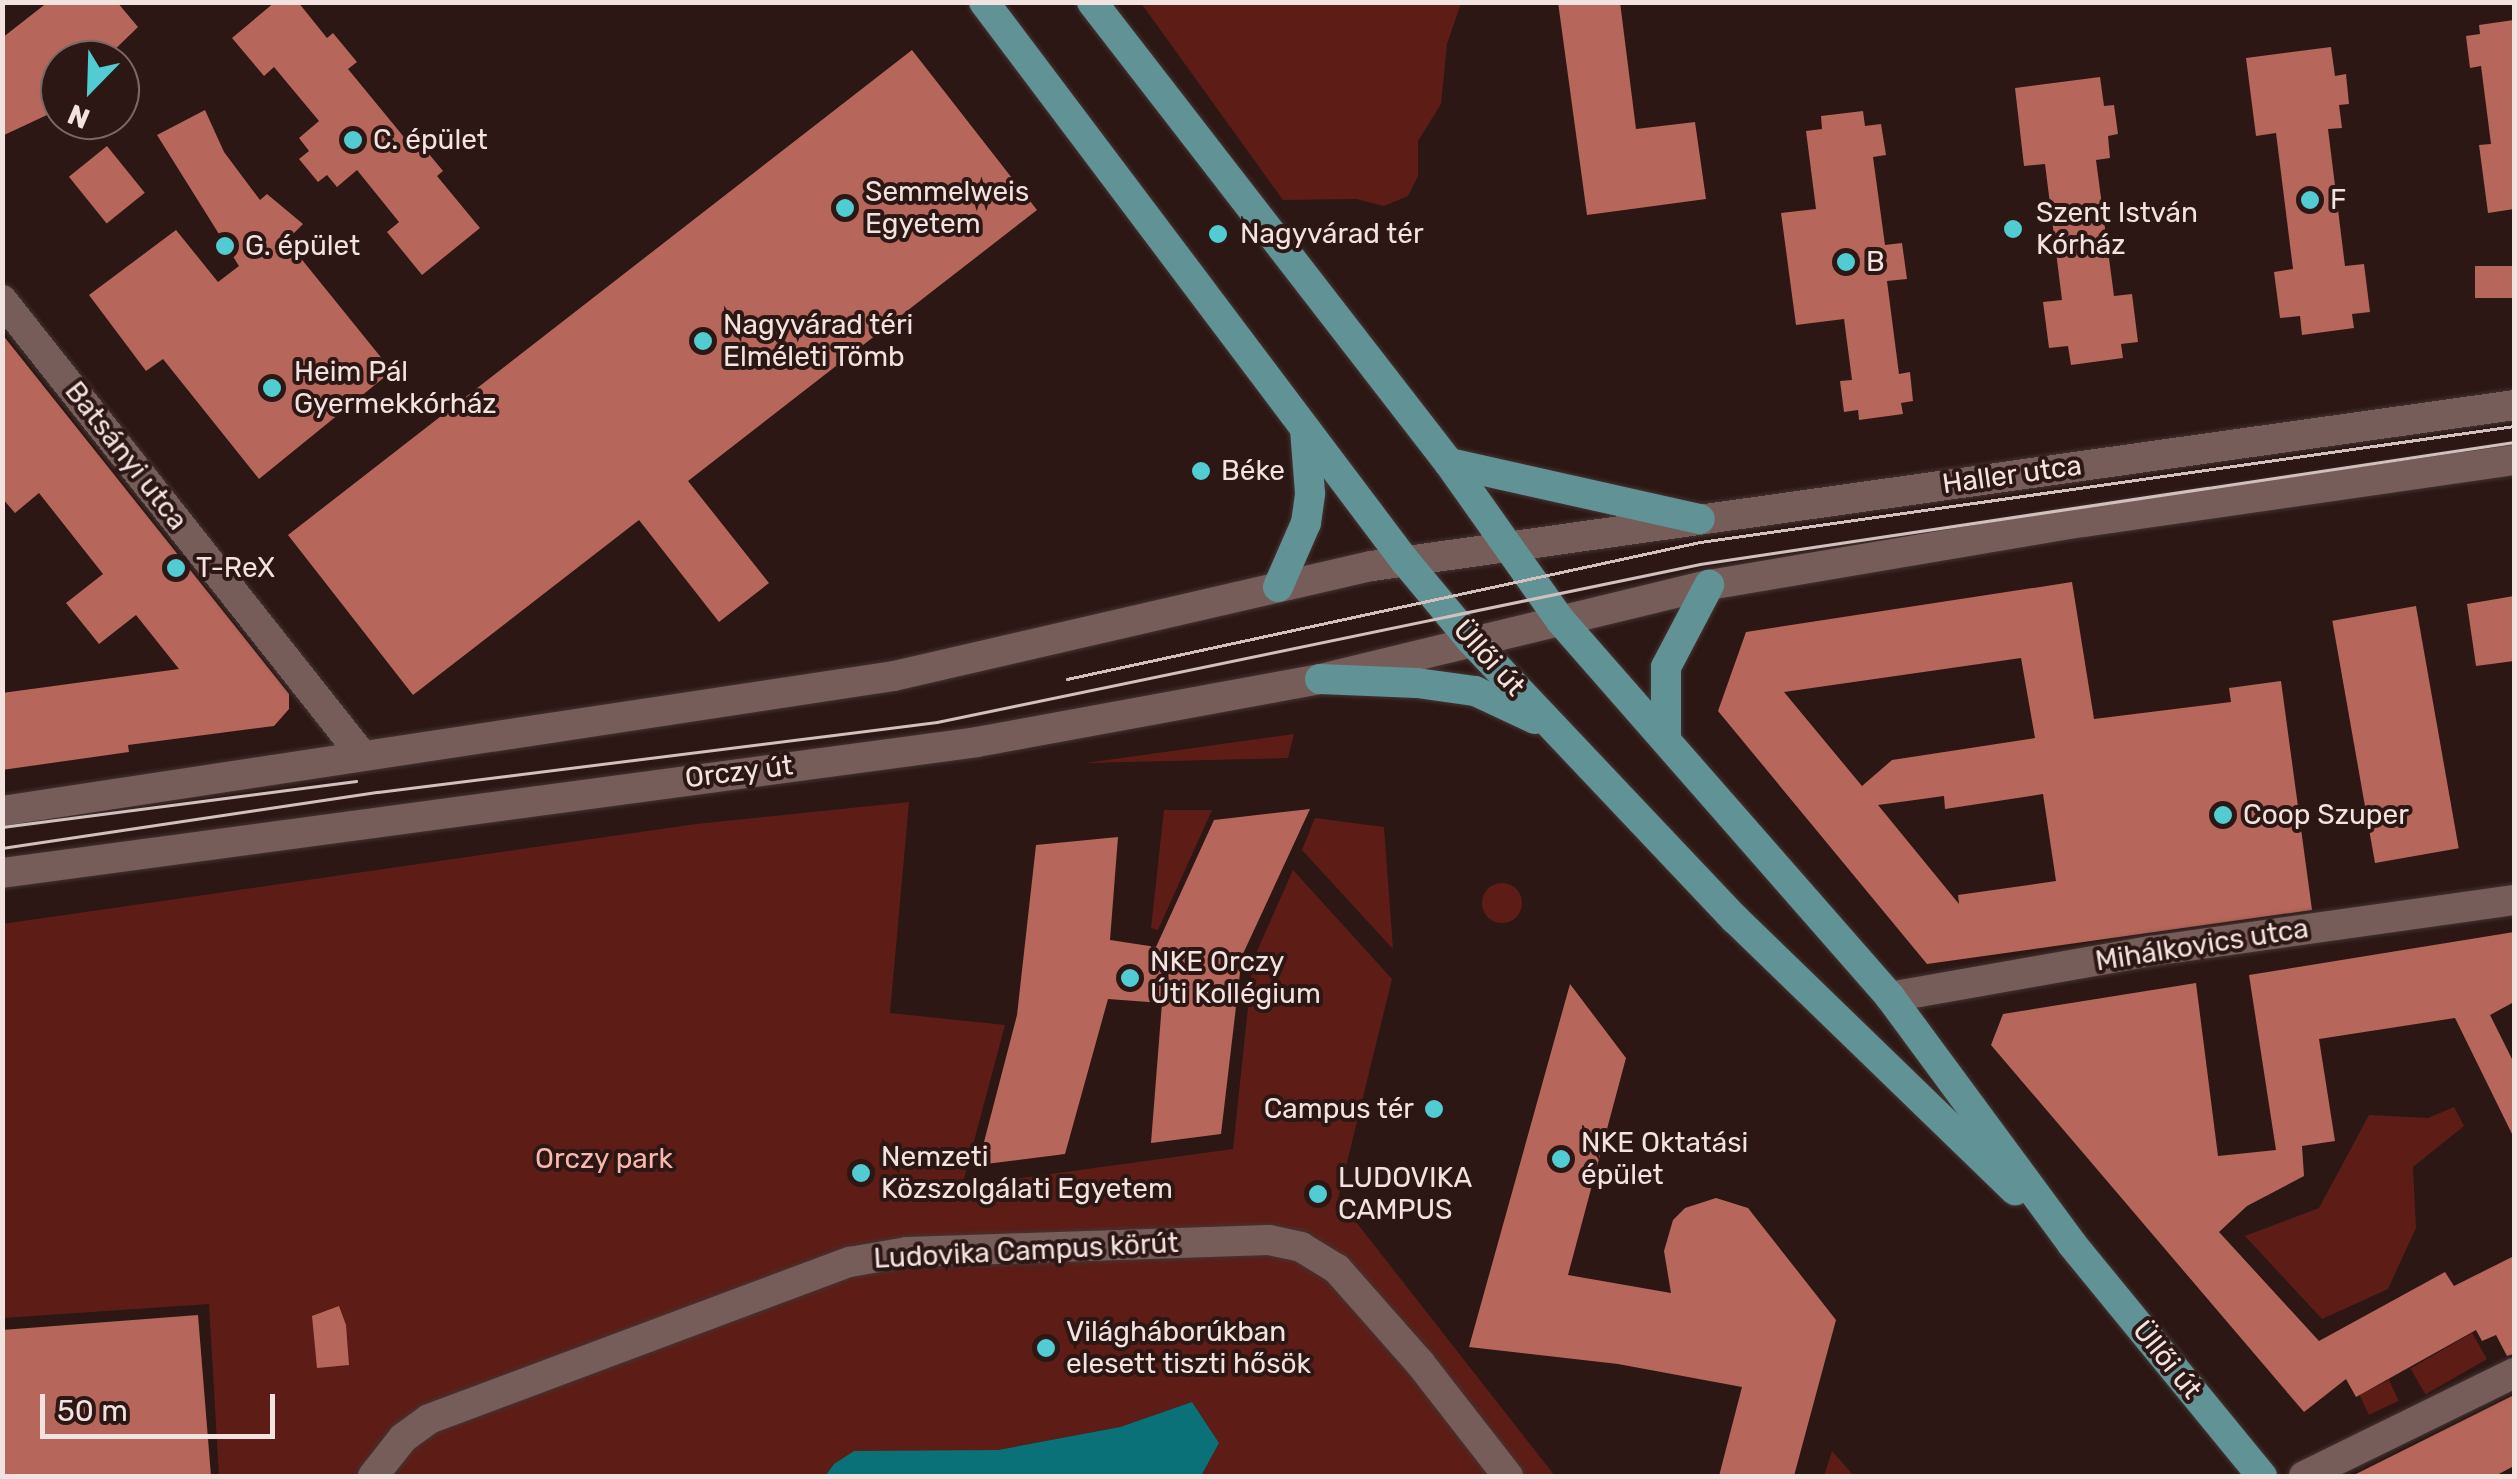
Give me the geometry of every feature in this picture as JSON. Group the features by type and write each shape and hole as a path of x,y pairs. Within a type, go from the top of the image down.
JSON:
{"main road":[{"name":"Üllői út","path":"984,2 1404,562 1470,639 1864,1048 2072,1244"},
{"name":"Üllői út","path":"1092,2 1449,462 1561,621 1890,997 2072,1244 2262,1476"},
{"path":"1278,588 1306,523 1310,494 1305,430"},
{"path":"1449,462 1700,519"},
{"path":"1666,740 1666,668 1709,585"},
{"path":"1320,679 1417,683 1475,691 1552,727"}],"street":[{"name":"Batsányi utca","path":"2,300 361,754"},
{"name":"Haller utca","path":"1404,562 1511,550 1700,519 2514,406"},
{"name":"Haller utca","path":"1470,639 1709,585 2083,522 2514,460"},
{"path":"2,812 361,754 683,711 894,676 1404,562"},
{"name":"Orczy út","path":"2,873 977,742 1320,679 1470,639"},
{"name":"Mihálkovics utca","path":"1890,997 2151,950 2514,900"},
{"name":"Ludovika Campus körút","path":"372,1476 403,1438 429,1419 850,1262 907,1252 1270,1240 1301,1247 1336,1269 1420,1363 1508,1476"},
{"path":"2304,1476 2514,1373"}],"green space":[{"path":"1141,3 1461,3 1447,44 1441,104 1418,141 1418,176 1408,196 1384,206 1356,199 1283,200"},
{"path":"1294,734 1288,758 1086,763"},
{"name":"Orczy park","path":"909,802 890,1013 1005,1025 962,1186 1233,1149 1253,960 1293,870 1392,979 1338,1199 1555,1476 1201,1476 1219,1443 1192,1402 1120,1427 998,1450 834,1464 825,1476 219,1476 209,1304 3,1318 2,924 696,824"},
{"path":"1164,810 1212,810 1158,930 1151,928"},
{"path":"1315,818 1384,827 1393,949 1302,850"},
{"path":"1502,883 1516,889 1522,903 1516,917 1502,923 1488,917 1482,903 1488,889"},
{"path":"2454,1107 2464,1126 2413,1167 2416,1228 2388,1289 2322,1319 2245,1236 2319,1208 2369,1115 2428,1118"},
{"path":"2472,1333 2487,1359 2426,1394 2411,1368"},
{"path":"2389,1380 2399,1401 2369,1415 2359,1394"},
{"path":"1832,1451 1854,1476 1824,1476"}],"water":[{"path":"1192,1402 1219,1443 1201,1476 825,1476 834,1464 854,1451 998,1450 1120,1427"}],"building":[{"path":"48,2 117,2 138,27 125,40 40,40 40,118 2,136 2,38"},
{"name":"C. épület","path":"275,2 298,2 327,38 333,33 357,62 348,69 408,142 415,137 443,171 437,176 480,228 422,275 387,232 399,222 357,170 337,187 327,175 318,182 299,159 309,151 299,138 319,121 274,67 264,76 232,38"},
{"path":"1558,2 1620,2 1636,129 1695,122 1706,199 1587,215"},
{"path":"2514,20 2514,209 2488,213 2479,145 2491,144 2481,66 2470,68 2466,36 2480,34 2479,25"},
{"name":"F","path":"2331,47 2335,76 2346,74 2349,104 2339,105 2342,128 2328,129 2345,266 2364,264 2370,312 2352,314 2354,328 2302,335 2300,316 2280,318 2274,272 2293,269 2276,133 2256,136 2246,58"},
{"name":"Nagyvárad téri Elméleti Tömb","path":"912,50 1037,210 688,481 769,583 719,622 639,520 413,695 288,535"},
{"path":"2100,77 2104,106 2114,105 2118,134 2108,136 2110,158 2096,160 2114,296 2132,294 2138,342 2121,344 2123,358 2071,365 2068,346 2049,348 2043,302 2062,300 2045,164 2024,166 2015,88"},
{"path":"205,110 224,152 260,200 267,194 303,224 289,238 299,256 392,371 259,479 163,359 146,371 89,295 176,230 218,282 239,266 157,135"},
{"name":"B","path":"1863,111 1865,126 1881,124 1886,155 1873,157 1885,245 1902,243 1907,279 1887,281 1899,374 1910,372 1913,401 1901,403 1903,414 1859,420 1858,410 1844,412 1840,381 1852,380 1844,319 1796,325 1781,213 1816,209 1806,131 1822,129 1821,116"},
{"path":"107,146 145,193 107,223 69,177"},
{"path":"2475,266 2514,266 2514,298 2475,298"},
{"path":"2,334 289,694 289,709 274,726 128,745 129,752 2,770 2,693 179,669 136,615 99,644 66,603 103,574 39,493 15,513 2,498"},
{"path":"2072,582 2094,719 2231,702 2229,688 2281,681 2312,910 1927,964 1718,711 1746,632","holes":["2021,658 2035,738 1892,760 1862,786 1784,692","2043,794 2056,881 1958,895 1959,904 1878,805 1944,796 1945,809"]},
{"path":"2514,596 2514,661 2476,666 2467,604"},
{"path":"2416,606 2459,848 2375,863 2332,621"},
{"name":"NKE Orczy Úti Kollégium","path":"1310,809 1242,956 1221,1134 1151,1143 1162,1003 1108,999 1065,1154 978,1165 1017,1015 1036,845 1118,837 1110,940 1156,947 1214,820"},
{"path":"2514,932 2514,1002 2490,1015 2514,1063 2514,1138 2455,1018 2319,1039 2335,1141 2302,1146 2304,1176 2247,1206 2219,1232 2319,1341 2445,1272 2454,1286 2514,1256 2514,1354 2507,1356 2496,1335 2482,1341 2476,1330 2356,1397 2346,1379 2304,1412 1991,1045 2003,1014 2196,983 2218,1156 2276,1150 2249,975"},
{"name":"NKE Oktatási épület","path":"1570,984 1626,1058 1568,1275 1671,1293 1664,1251 1673,1220 1685,1208 1716,1198 1748,1208 1836,1320 1794,1476 1719,1476 1742,1387 1618,1364 1469,1347"},
{"path":"339,1306 346,1325 349,1365 317,1368 312,1316"},
{"path":"198,1315 211,1476 2,1476 2,1330"},
{"path":"2514,1395 2514,1466 2495,1476 2352,1476"}],"tram line":[{"path":"1067,679 1700,542 2514,426"},
{"path":"2,848 378,792 937,722 1700,564 2514,442"},
{"path":"2,827 356,781"}],"place":[{"name":"C. épület","path":"353,140"},
{"name":"F","path":"2310,200"},
{"name":"Semmelweis Egyetem","path":"845,208"},
{"name":"Szent István Kórház","path":"2013,229"},
{"name":"Nagyvárad tér","path":"1218,234"},
{"name":"G. épület","path":"225,246"},
{"name":"B","path":"1846,262"},
{"name":"Nagyvárad téri Elméleti Tömb","path":"703,341"},
{"name":"Heim Pál Gyermekkórház","path":"272,388"},
{"name":"Béke","path":"1201,471"},
{"name":"T-ReX","path":"176,568"},
{"name":"Coop Szuper","path":"2223,815"},
{"name":"NKE Orczy Úti Kollégium","path":"1130,978"},
{"name":"Campus tér","path":"1434,1109"},
{"name":"NKE Oktatási épület","path":"1561,1159"},
{"name":"Nemzeti Közszolgálati Egyetem","path":"861,1173"},
{"name":"LUDOVIKA CAMPUS","path":"1318,1194"},
{"name":"Világháborúkban elesett tiszti hősök","path":"1046,1348"}]}
